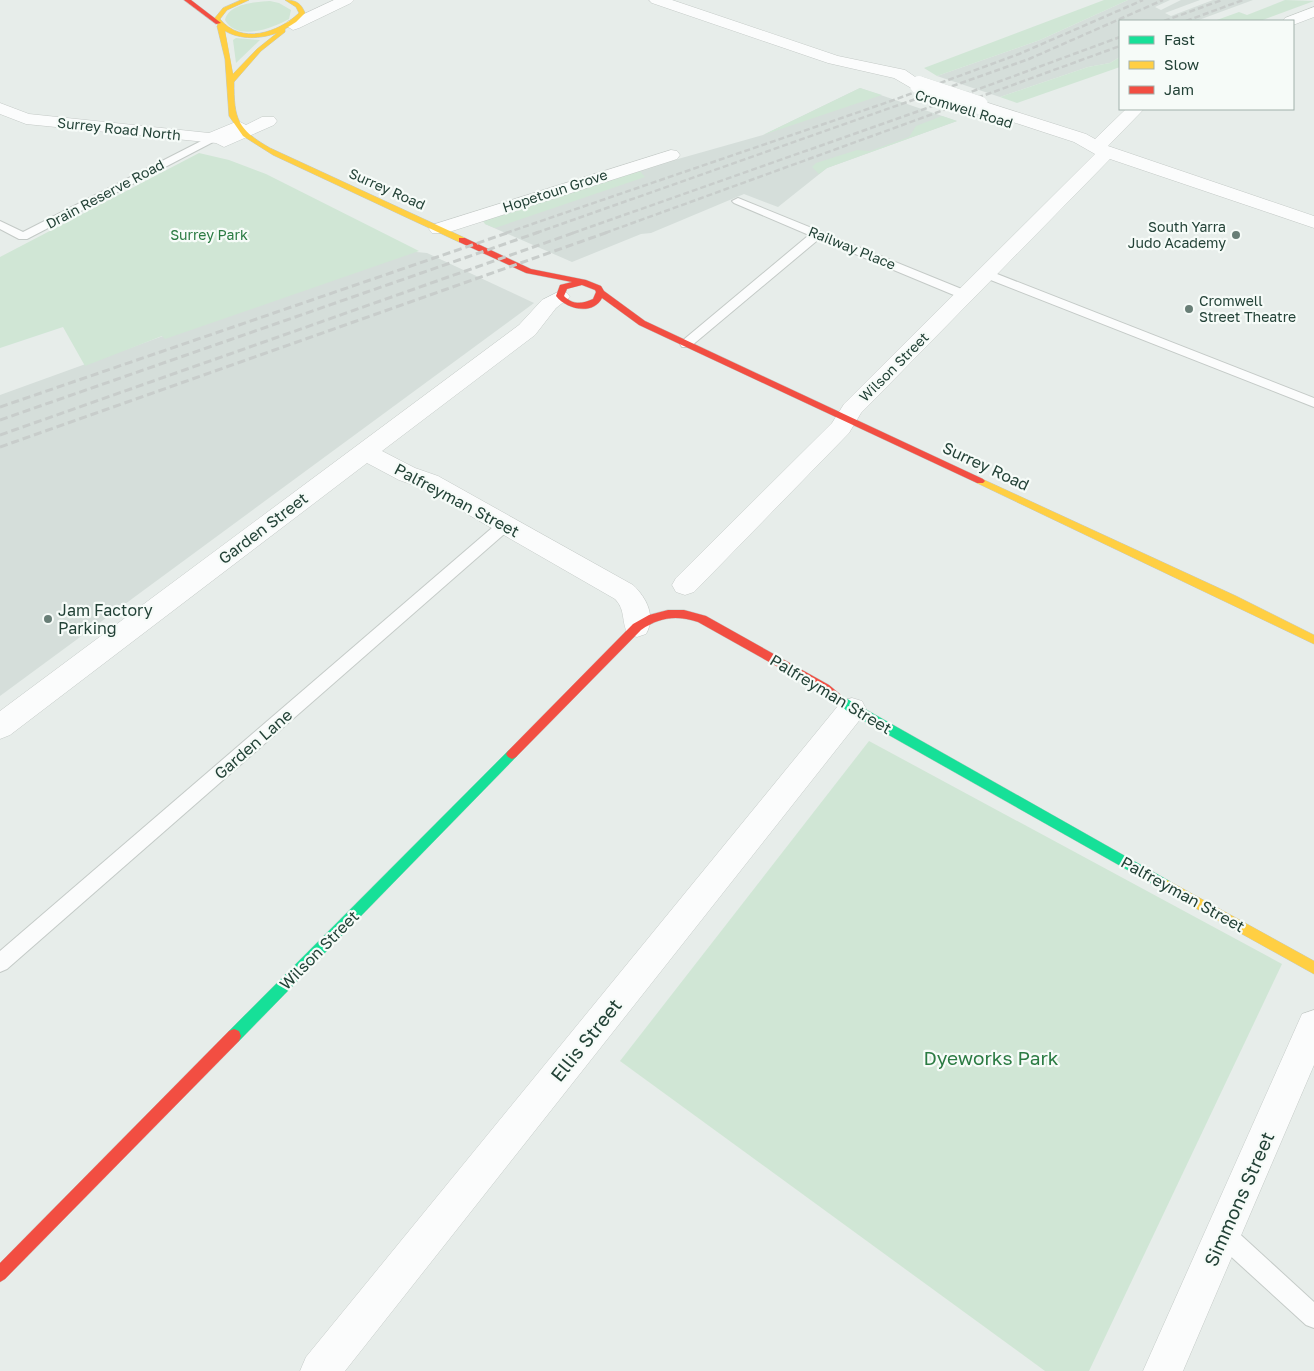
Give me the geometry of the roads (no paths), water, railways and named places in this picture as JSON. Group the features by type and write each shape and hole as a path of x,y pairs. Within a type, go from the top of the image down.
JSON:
{"street":[{"path":"187,0 229,32 254,35 273,33 346,0"},
{"path":"241,129 230,104 230,82 226,46 218,16 231,5 246,0"},
{"path":"230,82 266,44 301,17 302,10 296,3 288,0"},
{"name":"Cromwell Road","path":"657,0 834,60 863,74 912,87 1020,122 1040,137 1102,150 1314,222"},
{"path":"1294,20 1314,12"},
{"name":"Surrey Road North","path":"0,108 26,119 205,145"},
{"name":"Wilson Street","path":"685,585 841,428 852,409 987,274 1102,150 1135,110"},
{"path":"205,145 241,129 268,121"},
{"name":"Surrey Road","path":"241,129 291,161 529,270 595,285 600,292 642,323 1232,599 1314,640"},
{"name":"Hopetoun Grove","path":"439,229 671,155"},
{"name":"Surrey Road","path":"529,270 536,281 562,297 607,314 642,323"},
{"path":"583,282 568,284 563,287 562,297 594,303 600,296 600,292"},
{"name":"Garden Street","path":"0,727 527,330 562,297"},
{"name":"Palfreyman Street","path":"364,451 406,474 430,482 624,592 632,598 638,612 637,627"},
{"name":"Palfreyman Street","path":"637,627 652,616 666,611 689,614 702,619 826,688 852,709 1314,968"},
{"name":"Wilson Street","path":"0,1274 637,627"},
{"name":"Ellis Street","path":"320,1371 852,709"},
{"name":"Simmons Street","path":"1163,1371 1314,1026"}],"lane":[{"name":"Drain Reserve Road","path":"0,224 23,237 205,145"},
{"name":"Railway Place","path":"738,201 965,295"},
{"path":"686,344 817,234"},
{"path":"987,274 1314,402"},
{"name":"Garden Lane","path":"0,963 505,525"},
{"path":"1223,1234 1314,1317"}],"railway":[{"path":"506,233 891,101 1019,54 1143,0"},
{"path":"536,233 1029,59 1163,0"},
{"path":"1167,20 1222,0"},
{"path":"1189,20 1243,0"},
{"path":"573,233 919,111 1119,37"},
{"path":"605,233 1119,46"},
{"path":"0,407 510,232"},
{"path":"0,420 539,232"},
{"path":"0,435 576,232"},
{"path":"0,447 608,232"}],"place":[{"name":"South Yarra Judo Academy","path":"1236,235"},
{"name":"Cromwell Street Theatre","path":"1189,309"},
{"name":"Jam Factory Parking","path":"48,619"}],"park label":[{"name":"Surrey Park","path":"209,235"},
{"name":"Dyeworks Park","path":"991,1058"}]}
